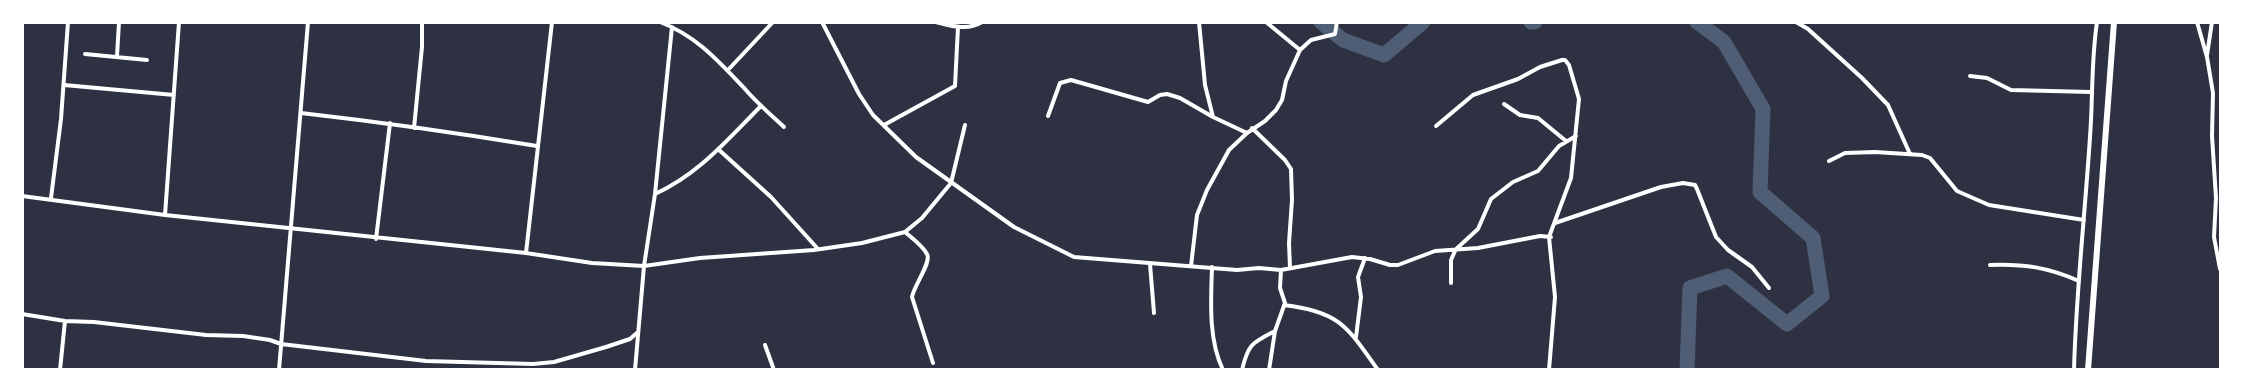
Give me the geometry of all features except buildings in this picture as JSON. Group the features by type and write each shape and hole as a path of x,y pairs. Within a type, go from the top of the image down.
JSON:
{"highway":[{"path":"2088,370 2114,22"}],"street":[{"path":"51,198 64,85 68,22"},
{"path":"117,56 119,22"},
{"path":"165,215 179,22"},
{"path":"279,370 308,22"},
{"path":"414,128 422,48 422,22"},
{"path":"526,254 552,22"},
{"path":"660,22 672,27 709,51 761,106 784,127"},
{"path":"728,70 773,22"},
{"path":"822,22 867,108 916,157 1014,227 1063,254 1090,260 1237,270 1259,268 1282,270 1344,258 1365,258 1390,265 1398,265 1435,251 1454,251 1540,236 1551,237"},
{"path":"936,22 971,28 982,22"},
{"path":"1199,22 1205,85 1214,117"},
{"path":"1266,22 1300,50"},
{"path":"1191,266 1197,215 1207,190 1229,150 1252,128 1264,121 1276,110 1282,100 1286,81 1300,50 1311,40 1335,34 1337,22"},
{"path":"1796,22 1808,29 1881,97 1892,112 1910,154"},
{"path":"2074,370 2075,325 2084,220 2091,74 2097,22"},
{"path":"2197,22 2207,57 2213,93 2212,136 2216,198 2214,237 2220,269"},
{"path":"2207,57 2212,22"},
{"path":"635,370 644,266 655,194 672,27"},
{"path":"884,125 954,86 958,27"},
{"path":"85,54 147,60"},
{"path":"1436,126 1473,95 1518,79 1540,67 1562,60 1565,60 1569,65 1579,99 1572,178 1551,237 1555,297 1549,370"},
{"path":"1970,76 1987,78 2011,90 2091,92"},
{"path":"1048,116 1056,89 1060,83 1068,79 1148,102 1160,95 1167,94 1180,98 1247,133"},
{"path":"64,85 174,95"},
{"path":"2213,93 2220,96"},
{"path":"1504,104 1520,115 1538,118 1566,141"},
{"path":"655,194 686,178 761,106"},
{"path":"300,113 390,123 537,146"},
{"path":"376,239 390,123"},
{"path":"22,196 40,199 51,198 165,215 376,239 526,254 592,263 644,266 700,258 818,249 862,243 905,232 922,218 951,183 965,125"},
{"path":"1252,128 1285,160 1291,169 1290,268"},
{"path":"1451,283 1451,260 1454,251 1478,229 1491,199 1513,182 1542,168 1555,151 1566,141 1576,136"},
{"path":"718,149 771,197 818,249"},
{"path":"1829,161 1845,153 1875,152 1928,157 1957,191 1989,205 2084,220"},
{"path":"1555,223 1662,187 1683,183 1692,184 1697,189 1716,237 1728,250 1752,267 1769,288"},
{"path":"905,232 927,254 929,259 929,264 914,287 912,297 933,363"},
{"path":"1356,338 1361,297 1358,277 1365,258"},
{"path":"1150,264 1154,313"},
{"path":"1990,265 2016,264 2052,270 2079,281"},
{"path":"1212,267 1215,348 1223,370"},
{"path":"1269,370 1275,331 1284,305 1280,288 1282,270"},
{"path":"1284,305 1308,308 1326,315 1348,328 1378,370"},
{"path":"22,314 65,321 243,336 270,340 281,344 426,361 533,364 554,362 606,348 630,339 638,332"},
{"path":"60,370 65,321"},
{"path":"1242,370 1249,347 1254,341 1275,331"},
{"path":"765,345 774,370"}],"waterway":[{"path":"1321,22 1343,40 1384,55 1423,22"},
{"path":"1687,370 1690,288 1727,276 1787,324 1822,296 1813,238 1760,192 1763,109 1724,42 1697,22"}]}
